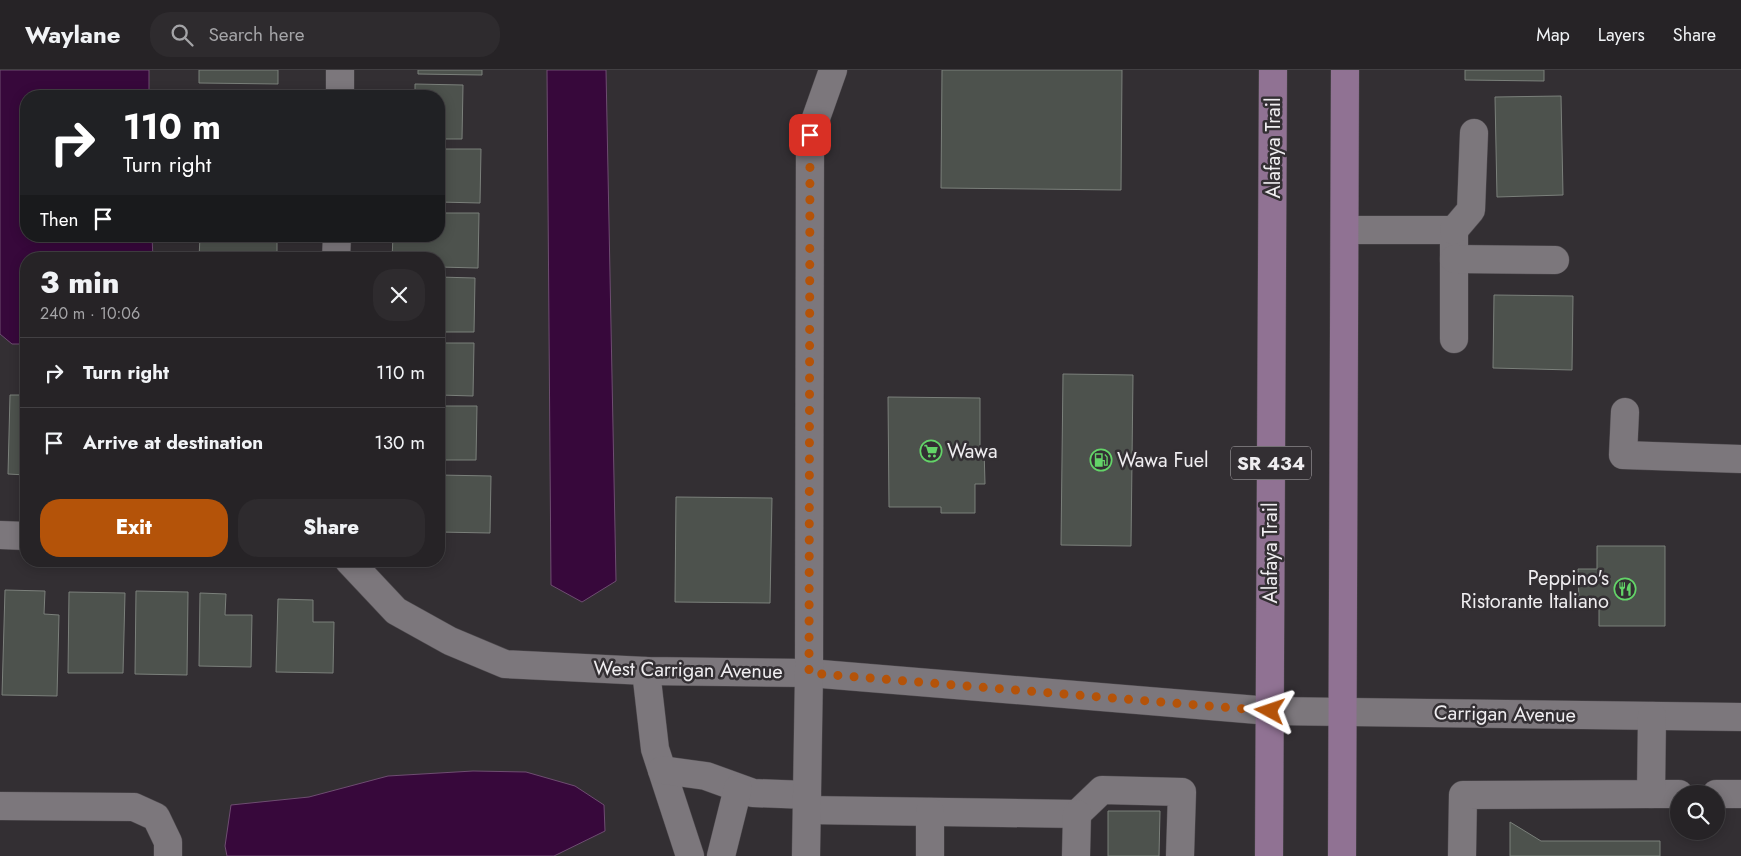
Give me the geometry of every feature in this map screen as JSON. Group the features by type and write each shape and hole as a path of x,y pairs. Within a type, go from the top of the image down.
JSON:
{"main road":[{"name":"Alafaya Trail","path":"1269,856 1273,70"},
{"path":"1342,856 1345,70"}],"street":[{"path":"340,70 340,90"},
{"path":"806,856 809,673 810,135 833,70"},
{"path":"1454,339 1454,230 1471,210 1474,133"},
{"path":"1345,230 1454,230"},
{"path":"1454,259 1555,260"},
{"path":"1625,412 1623,455 1741,459"},
{"path":"0,535 20,536"},
{"name":"West Carrigan Avenue","path":"355,567 396,611 450,641 505,664 646,671 809,673 1270,711"},
{"path":"646,671 655,749 690,856"},
{"name":"Carrigan Avenue","path":"1270,711 1741,716"},
{"path":"1651,794 1652,716"},
{"path":"662,770 706,776 754,793 807,802 930,812 1077,814 1102,790 1182,792 1180,856"},
{"path":"721,856 738,788"},
{"path":"1462,856 1462,795 1670,794"},
{"path":"1725,794 1741,794"},
{"path":"0,806 134,807 156,818 168,842 168,856"},
{"path":"930,812 930,856"},
{"path":"1076,856 1077,814"}],"shaded area":[{"path":"0,70 149,70 149,90 20,90 20,242 152,242 153,252 20,252 20,344 12,344 0,334"},
{"path":"547,70 606,70 616,581 582,602 551,585"},
{"path":"473,771 526,772 575,786 604,805 605,831 554,856 227,856 225,846 231,805 309,797 388,776"}],"building":[{"path":"199,70 278,70 278,84 199,83"},
{"path":"418,70 482,70 482,75 418,74"},
{"path":"942,70 1122,70 1121,190 941,188"},
{"path":"1465,70 1544,70 1544,81 1465,80"},
{"path":"415,84 463,85 462,139 445,139 445,90 415,90"},
{"path":"1561,96 1563,195 1497,197 1495,97"},
{"path":"445,149 481,149 480,203 445,202"},
{"path":"445,213 479,213 478,268 445,267 445,252 392,252 393,242 445,242"},
{"path":"200,242 277,242 277,252 199,252"},
{"path":"445,277 475,278 474,332 445,332"},
{"path":"1494,295 1573,296 1572,370 1493,368"},
{"path":"445,343 474,343 473,396 445,395"},
{"path":"1063,374 1133,375 1131,546 1061,545"},
{"path":"10,395 20,395 20,475 8,474"},
{"path":"888,397 980,398 980,448 984,448 985,484 975,484 975,513 941,513 941,507 889,507"},
{"path":"445,406 477,406 476,460 445,460"},
{"path":"445,475 491,476 490,533 445,532"},
{"path":"676,497 772,498 770,603 675,602"},
{"path":"1597,546 1665,546 1665,626 1599,626 1599,603 1579,602 1578,569 1597,569"},
{"path":"5,590 45,591 44,614 59,615 57,696 2,695"},
{"path":"136,591 188,592 187,675 135,674"},
{"path":"69,592 125,593 123,673 68,673"},
{"path":"200,593 226,594 225,615 252,615 251,667 199,666"},
{"path":"278,599 313,600 313,622 334,622 333,673 276,672"},
{"path":"1108,811 1160,811 1159,856 1108,856"},
{"path":"1510,822 1541,841 1660,841 1660,856 1510,856"}],"place":[{"name":"Wawa","path":"931,451"},
{"name":"Wawa Fuel","path":"1101,460"},
{"name":"Peppino's Ristorante Italiano","path":"1625,589"}],"route":[{"path":"810,135 809,673 1270,711"}]}
